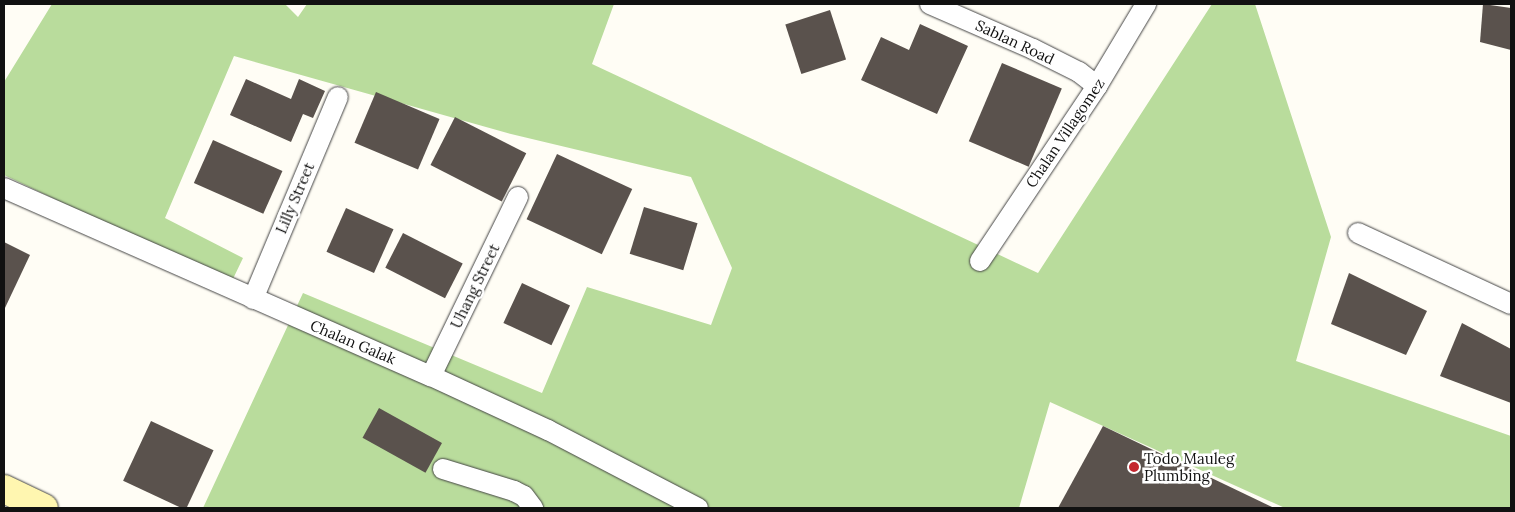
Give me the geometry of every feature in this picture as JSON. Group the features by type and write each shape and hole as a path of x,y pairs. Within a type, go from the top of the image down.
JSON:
{"main road":[{"path":"4,489 44,508"}],"street":[{"name":"Sablan Road","path":"930,4 1033,49 1079,72 1097,86"},
{"name":"Chalan Villagomez","path":"980,261 1097,86 1146,4"},
{"name":"Lilly Street","path":"253,299 338,97"},
{"name":"Chalan Galak","path":"4,188 432,376 548,430 698,508"},
{"name":"Uhang Street","path":"432,376 518,197"},
{"path":"1358,232 1511,304"},
{"path":"443,469 514,491 530,501 533,508"}],"green space":[{"path":"52,4 285,4 298,17 307,4 614,4 592,64 1038,273 1212,4 1255,4 1331,237 1296,361 1511,436 1511,508 1285,508 1050,402 1019,508 203,508 303,293 542,393 587,287 711,325 732,268 691,177 511,134 234,56 165,218 243,258 231,283 4,175 4,82"}],"building":[{"path":"1483,4 1511,8 1511,50 1480,42"},
{"path":"830,10 846,59 801,74 785,25"},
{"path":"920,24 968,46 937,114 861,80 881,37 909,50"},
{"path":"1002,63 1062,88 1029,167 969,141"},
{"path":"246,79 291,99 299,79 325,91 313,118 303,114 291,142 230,115"},
{"path":"376,92 440,119 418,170 355,143"},
{"path":"455,117 526,153 502,201 430,165"},
{"path":"213,140 282,171 263,214 194,183"},
{"path":"557,154 632,189 602,254 527,219"},
{"path":"644,207 698,223 683,270 630,254"},
{"path":"346,208 394,229 374,273 326,252"},
{"path":"403,233 463,263 445,298 385,268"},
{"path":"4,242 30,255 4,310"},
{"path":"1349,273 1427,311 1406,355 1331,324"},
{"path":"522,283 570,305 551,345 503,323"},
{"path":"1462,323 1511,349 1511,403 1440,376"},
{"path":"379,408 442,443 425,473 363,438"},
{"path":"151,421 214,450 187,508 181,508 123,481"},
{"name":"Todo Mauleg Plumbing","path":"1103,426 1274,508 1058,508"}],"place":[{"name":"Todo Mauleg Plumbing","path":"1134,467"}]}
